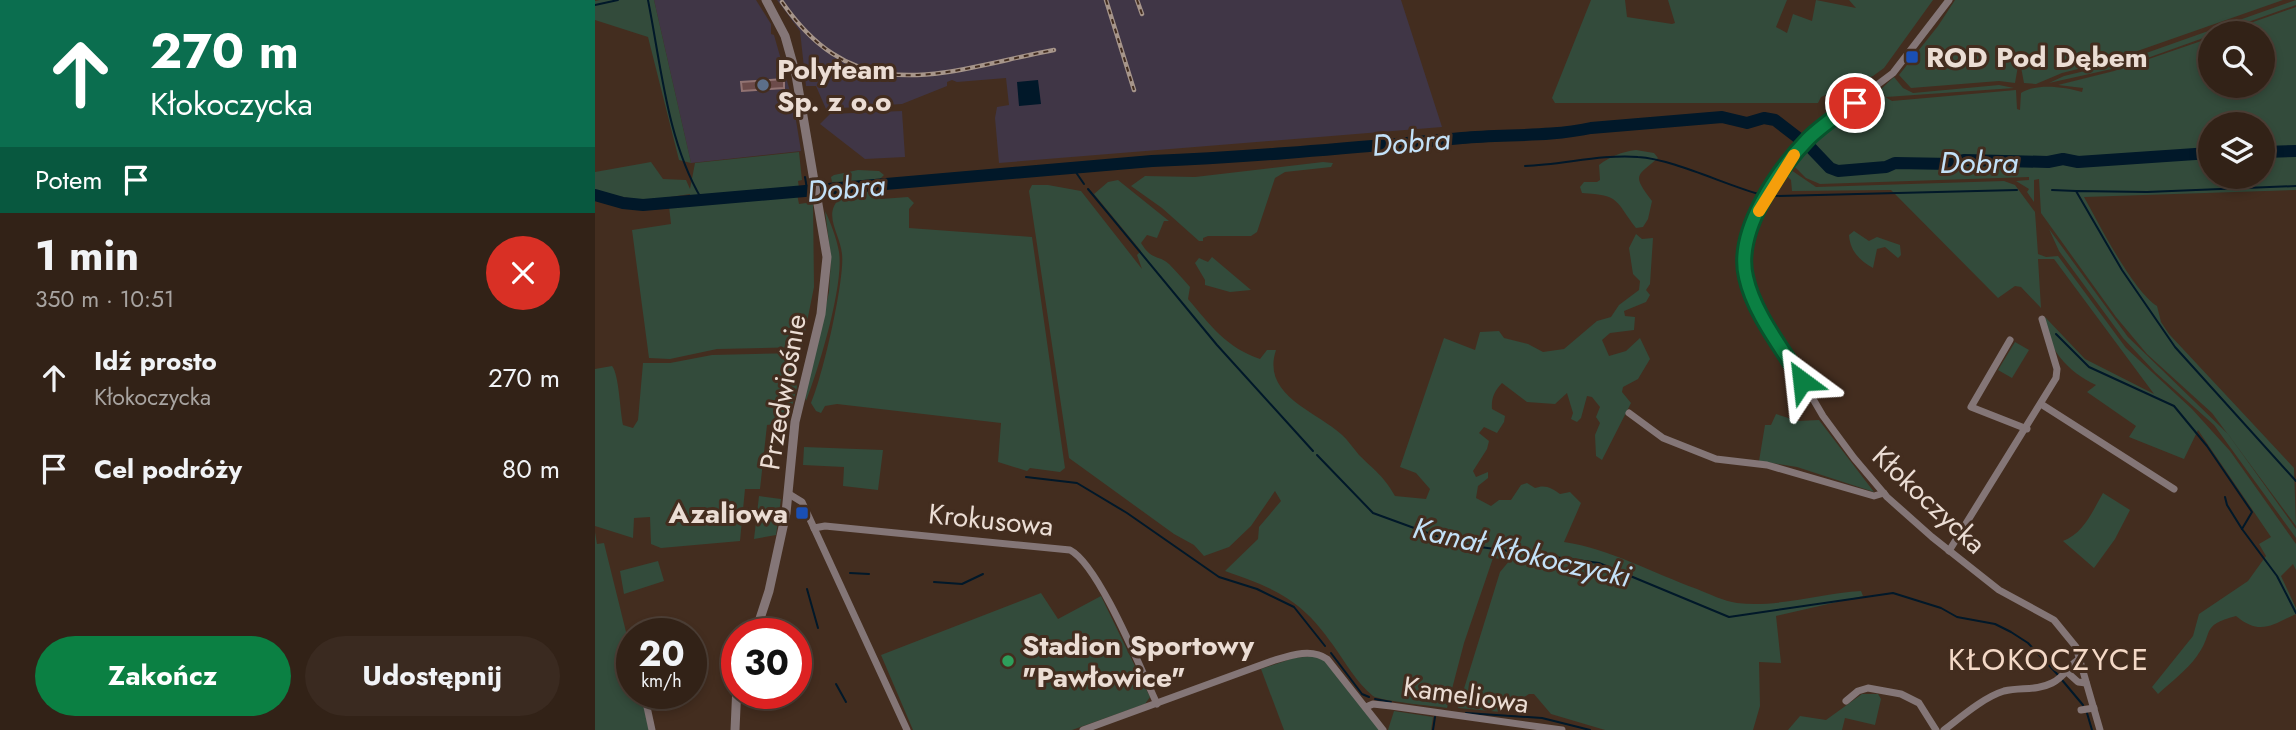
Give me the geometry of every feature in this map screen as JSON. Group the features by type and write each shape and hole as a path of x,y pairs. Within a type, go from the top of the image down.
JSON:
{"street":[{"name":"Przedwiośnie","path":"766,0 788,45 815,179 827,257 821,314 796,414 789,494 802,502 907,730"},
{"name":"Kłokoczycka","path":"1949,0 1893,73 1810,137 1796,152 1773,184 1747,235 1746,277 1759,307 1823,416 1884,493 1949,551 1999,590 2044,613 2061,626 2076,647 2100,730"},
{"path":"1949,551 2027,429 2057,374 2042,319"},
{"path":"2010,340 1971,407 2027,429"},
{"path":"2041,404 2174,489"},
{"path":"1629,413 1663,438 1716,460 1767,465 1874,496 1884,493"},
{"path":"760,618 769,591 789,494"},
{"name":"Krokusowa","path":"814,528 825,526 914,533 1070,550 1084,561 1100,588 1157,704"},
{"path":"1083,730 1275,660 1304,653 1324,656 1383,730"},
{"path":"1944,730 2002,691 2036,689 2063,676 2071,665 2080,659"},
{"path":"2063,676 2086,683"},
{"path":"1846,701 1868,688 1895,692 1919,703 1936,730"},
{"name":"Kameliowa","path":"1366,708 1373,704 1391,706 1562,730"},
{"path":"2081,710 2094,708"},
{"path":"647,709 652,730"},
{"path":"734,730 735,709"},
{"path":"1112,719 1113,730"}],"shaded area":[{"path":"654,0 756,0 771,24 771,34 774,35 793,102 801,151 691,163"},
{"path":"777,0 1401,0 1442,127 999,163 995,118 997,107 1009,105 1006,78 957,82 952,80 947,82 947,86 902,104 826,109 816,86 806,86 800,31"},
{"path":"902,111 905,157 865,159 820,124 830,114"}],"green space":[{"path":"654,0 691,163 679,160 648,37 595,20 595,1"},
{"path":"1591,0 1625,0 1627,17 1672,24 1675,23 1668,0 1787,0 1776,27 1787,33 1793,14 1812,21 1816,0 1856,8 1849,0 1933,0 1884,68 1873,76 1821,97 1818,103 1555,103 1552,98"},
{"path":"1955,0 2283,0 2223,21 2198,21 2198,30 2106,62 2062,73 2036,84 2024,83 2021,67 2018,66 2015,83 1999,81 1911,88 1899,75"},
{"path":"2296,0 2296,5 2251,21 2237,21"},
{"path":"2296,7 2296,150 2275,151 2275,112 2198,112 2198,155 2083,161 2035,157 1896,160 1885,164 1854,166 1853,171 1970,165 2081,164 2198,156 2198,189 2275,189 2275,153 2296,152 2296,190 2084,197 2127,272 2157,306 2161,322 2169,334 2294,468 2296,526 2212,413 2147,354 2116,317 2041,213 2039,179 2034,180 2034,202 2027,192 2029,189 2016,181 2029,180 2029,177 1820,184 1806,178 1794,166 1794,160 1877,92 1892,101 2016,90 2017,109 2020,110 2021,93 2027,90 2051,87 2082,92 2083,88 2058,85 2114,71 2198,42 2198,98 2275,98 2275,21 2256,21"},
{"path":"2198,35 2198,40 2125,66 2049,83 2064,76 2118,63"},
{"path":"1894,77 1903,88 1913,93 1999,85 2014,88 1886,97 1879,91"},
{"path":"1636,150 1654,153 1658,158 1639,176 1641,186 1652,201 1648,219 1643,227 1636,228 1616,201 1604,196 1582,193 1580,187 1584,182 1600,180 1599,165 1603,162 1616,155"},
{"path":"799,152 802,180 798,181 799,188 756,192 757,197 797,194 799,204 813,202 814,287 802,347 717,349 670,359 649,358 632,230 671,224 669,206 687,204 690,194 644,201 598,192 595,191 595,172 651,162 663,179 686,180 690,189 695,163"},
{"path":"1333,163 1331,167 1285,172 1275,178 1257,232 1251,236 1208,236 1199,241 1162,208 1131,186 1145,176 1195,177"},
{"path":"858,170 879,171 884,175 879,180 832,182 831,177 834,175"},
{"path":"1791,170 1816,187 2004,181 2015,185 2035,212 2038,254 2046,257 2058,256 2126,348 2192,409 2230,451 2296,544 2296,570 2293,564 2281,576 2296,608 2296,614 2266,627 2252,626 2236,616 2217,623 2209,631 2193,661 2158,694 2152,687 2193,636 2199,614 2248,581 2266,556 2259,544 2271,537 2198,430 2184,459 2129,437 2136,426 2087,392 2096,385 2077,374 2060,358 2049,339 2045,317 2085,359 2154,394 2054,259 2038,259 2041,308 2021,287 2015,286 1998,298 1891,190 1792,191 1791,180 1784,173"},
{"path":"1118,180 1169,221 1164,221 1157,238 1147,235 1141,243 1149,253 1169,264 1190,287 1188,299 1204,318 1220,335 1248,354 1260,359 1267,350 1276,350 1273,366 1276,379 1283,390 1344,436 1383,478 1395,496 1426,499 1430,489 1416,473 1400,467 1444,338 1475,350 1480,332 1499,331 1504,338 1528,344 1543,352 1564,349 1597,321 1611,317 1619,305 1639,290 1640,281 1633,274 1629,248 1636,234 1642,239 1653,238 1650,284 1646,290 1650,295 1646,302 1624,311 1625,316 1635,317 1634,330 1610,333 1602,340 1609,356 1626,351 1640,338 1650,359 1638,379 1623,387 1622,392 1631,403 1602,460 1596,456 1595,435 1600,423 1596,417 1600,407 1592,397 1587,396 1581,418 1577,422 1571,419 1573,413 1567,393 1555,404 1527,402 1502,383 1494,394 1492,409 1505,416 1504,422 1497,433 1484,427 1479,433 1489,441 1473,471 1476,477 1488,472 1488,478 1478,486 1476,498 1491,506 1499,500 1511,500 1521,485 1527,483 1535,488 1548,487 1560,494 1570,492 1581,503 1564,542 1615,556 1732,602 1768,604 1861,591 1863,596 1776,616 1781,663 1759,662 1760,706 1753,730 1605,730 1551,714 1534,694 1529,694 1501,712 1458,708 1500,572 1510,560 1493,558 1464,643 1447,708 1373,696 1356,679 1321,629 1298,606 1273,590 1225,571 1258,539 1259,527 1281,501 1275,491 1251,526 1229,547 1204,556 1194,545 1174,534 1069,458 1029,191 1032,185 1048,185 1081,191 1142,269 1137,255 1141,251 1094,194 1108,182"},
{"path":"875,188 876,196 881,199 908,197 914,203 909,209 909,228 1032,237 1065,468 1060,472 1030,468 1027,471 998,462 1001,423 837,404 825,406 821,413 816,411 811,403 832,329 842,267 841,246 832,218 834,205 839,199 836,191"},
{"path":"825,211 839,252 840,267 834,305 806,401 829,292 831,258"},
{"path":"2049,229 2128,337 2228,434 2296,529 2296,538 2214,425 2155,372 2123,338 2059,251"},
{"path":"1854,231 1869,241 1877,237 1900,245 1901,255 1898,258 1885,247 1877,249 1873,268 1854,251 1849,235"},
{"path":"1212,257 1251,290 1230,292 1205,285 1195,263 1199,258 1208,262"},
{"path":"2015,342 2029,350 2012,378 1998,370"},
{"path":"800,353 795,377 797,387 788,422 767,425 760,489 745,489 740,541 661,548 651,544 650,517 634,518 633,538 595,526 595,369 612,366 618,384 623,425 633,428 638,420 643,363 670,363 712,355"},
{"path":"1776,414 1798,421 1819,420 1874,492 1797,467 1759,461 1765,425 1771,425"},
{"path":"804,447 883,450 878,490 843,486 844,467 803,465"},
{"path":"2103,493 2130,510 2115,539 2094,568 2063,541 2082,527"},
{"path":"759,496 781,499 776,535 754,539"},
{"path":"595,532 597,544 604,543 623,618 616,618 616,709 644,709 649,730 595,730"},
{"path":"658,561 664,581 624,594 620,571"},
{"name":"Stadion Sportowy \"Pawłowice\"","path":"1041,593 1058,619 1101,596 1150,697 1145,704 1072,730 913,730 881,655"},
{"path":"1313,656 1326,661 1380,730 1284,730 1261,669 1294,658"},
{"path":"1862,694 1878,694 1881,699 1875,725 1845,718 1842,730 1788,730 1800,716 1826,720"},
{"path":"1394,711 1433,717 1431,730 1388,730"}],"water":[{"path":"1038,80 1041,104 1019,106 1017,82"}],"building":[{"name":"Polyteam Sp. z o.o","path":"784,79 784,88 742,91 741,82"}],"waterway":[{"path":"595,5 618,0"},
{"path":"648,0 673,127 689,176 701,198"},
{"name":"Dobra","path":"595,195 623,203 643,205 1152,161 1559,133 1722,117 1747,123 1764,118 1775,120 1810,147 1830,168 1838,171 1886,167 1895,163 1952,164 1964,160 2048,162 2063,159 2078,162 2198,154"},
{"name":"Dobra","path":"2275,152 2296,151"},
{"path":"1525,166 1610,157 1638,157 1667,162 1762,195"},
{"name":"Kanał Kłokoczycki","path":"1073,168 1084,184"},
{"path":"805,177 807,189"},
{"path":"2296,186 2147,192 2076,191 2122,270 2175,347 2296,481"},
{"name":"Kanał Kłokoczycki","path":"1088,189 1217,345 1313,451"},
{"path":"1774,196 2017,190"},
{"path":"2052,190 2076,191"},
{"path":"2056,334 2089,367 2174,406 2207,446 2252,512 2242,529 2277,576 2296,613"},
{"name":"Kanał Kłokoczycki","path":"1317,455 1373,513 1458,544 1599,563 1729,617 1893,593 1941,608 1957,617 1995,624 2028,643 2059,676"},
{"path":"1026,477 1077,483 1127,513 1219,577 1257,589 1294,607 1325,646"},
{"path":"2225,497 2242,529"},
{"path":"850,573 869,574"},
{"path":"934,582 962,584 983,574"},
{"path":"807,589 818,628"},
{"path":"1331,653 1362,694 1369,697"},
{"name":"Kanał Kłokoczycki","path":"2062,680 2083,705"},
{"path":"836,684 846,702"},
{"path":"1375,699 1391,702"},
{"path":"1466,713 1542,718 1590,730"},
{"name":"Kanał Kłokoczycki","path":"2087,713 2092,730"},
{"path":"1433,730 1435,717"}],"railway":[{"path":"1106,0 1134,90"},
{"path":"1137,0 1142,14"},
{"path":"782,2 811,37 841,59 872,71 905,75 940,73 1054,50"}],"slow traffic":[{"path":"1759,211 1773,184 1794,155"}],"place":[{"name":"ROD Pod Dębem","path":"1912,57"},
{"name":"Polyteam Sp. z o.o","path":"763,85"},
{"name":"Azaliowa","path":"802,513"},
{"name":"Stadion Sportowy \"Pawłowice\"","path":"1008,661"}],"district":[{"name":"KŁOKOCZYCE","path":"2049,659"}],"route":[{"path":"1802,381 1750,288 1744,265 1747,235 1773,184 1796,152 1810,137 1855,103"}]}
